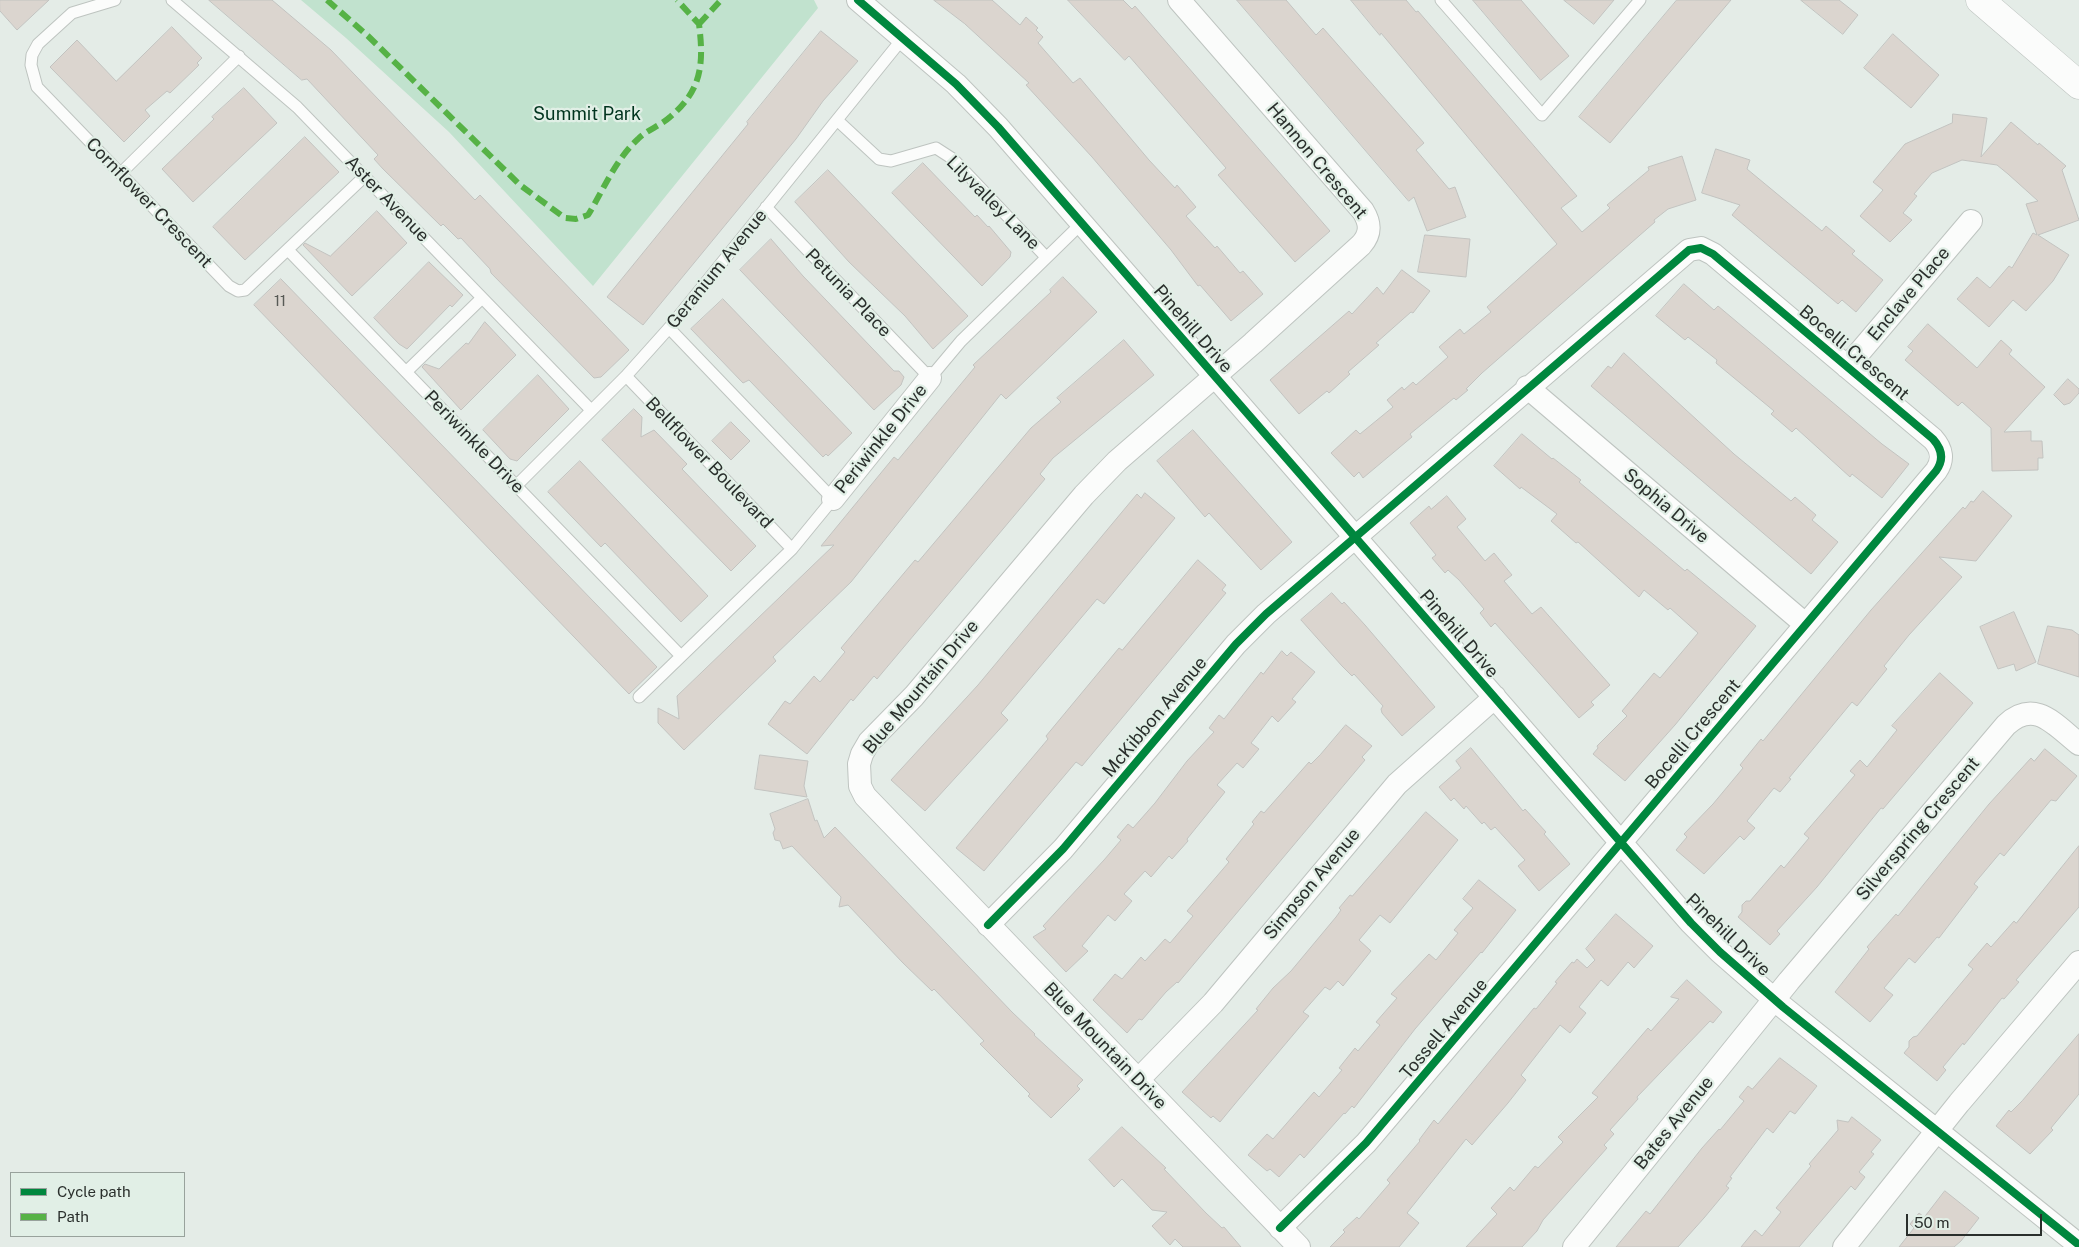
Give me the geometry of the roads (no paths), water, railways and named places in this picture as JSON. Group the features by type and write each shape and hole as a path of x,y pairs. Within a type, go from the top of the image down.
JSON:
{"main road":[{"path":"1980,0 2079,85"}],"street":[{"name":"Pinehill Drive","path":"858,0 973,100 1691,923 1774,999 2079,1245"},
{"name":"Hannon Crescent","path":"1179,0 1363,211 1369,224 1368,235 1361,245 1214,376"},
{"name":"Enclave Place","path":"1847,367 1971,221"},
{"name":"Bocelli Crescent","path":"1355,538 1527,387 1683,254 1698,248 1713,254 1933,439 1940,450 1941,461 1936,471 1621,842"},
{"name":"Blue Mountain Drive","path":"1214,376 1117,461 1084,495 914,696 869,742 862,754 858,775 864,796 1299,1247"},
{"name":"Periwinkle Drive","path":"833,499 930,378"},
{"name":"Sophia Drive","path":"1527,387 1805,624"},
{"name":"McKibbon Avenue","path":"988,926 1063,849 1250,628 1355,538"},
{"name":"Simpson Avenue","path":"1138,1080 1213,1003 1397,784 1495,697"},
{"name":"Silverspring Crescent","path":"1774,999 2012,719 2028,713 2044,716 2079,744"},
{"name":"Tossell Avenue","path":"1280,1228 1366,1143 1621,842"},
{"path":"1844,1247 1937,1130 2079,962"},
{"name":"Bates Avenue","path":"1574,1247 1774,999"}],"lane":[{"name":"Cornflower Crescent","path":"116,0 72,13 38,44 32,55 31,66 37,87 229,286 238,291 245,290 365,176"},
{"name":"Aster Avenue","path":"172,0 297,107 591,410"},
{"path":"1441,0 1542,115 1640,0"},
{"name":"Geranium Avenue","path":"516,486 626,376 668,328 903,38"},
{"path":"121,173 239,56"},
{"name":"Lilyvalley Lane","path":"837,120 879,159 891,161 929,148 942,151 953,159 1046,257"},
{"name":"Petunia Place","path":"766,207 930,378"},
{"name":"Periwinkle Drive","path":"930,378 962,341 1082,223"},
{"name":"Periwinkle Drive","path":"288,250 680,656"},
{"path":"406,372 482,298"},
{"path":"668,328 833,499"},
{"name":"Bellflower Boulevard","path":"626,376 792,549"},
{"name":"Periwinkle Drive","path":"639,697 792,549 833,499"}],"park label":[{"name":"Summit Park","path":"587,114"}]}
